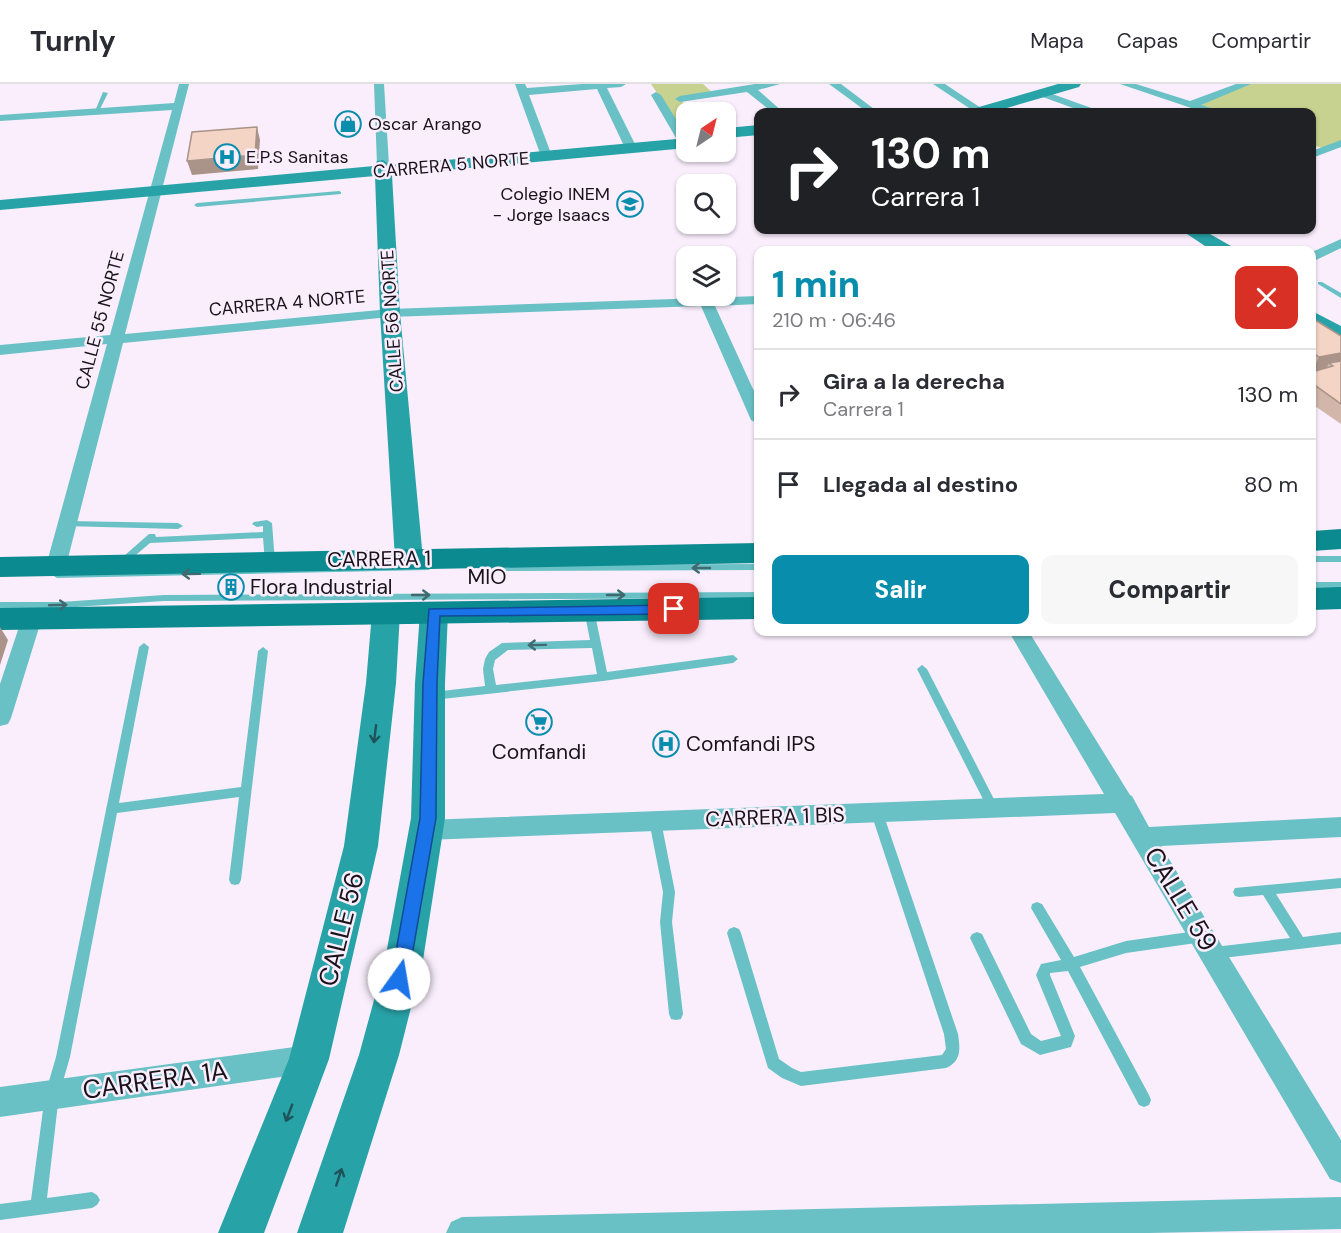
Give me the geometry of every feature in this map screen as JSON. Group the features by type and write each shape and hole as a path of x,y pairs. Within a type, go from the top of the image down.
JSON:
{"main road":[{"path":"1316,541 1341,540"},
{"name":"CARRERA 1","path":"0,567 119,565 269,548 409,559 754,553"},
{"path":"1316,599 1341,598"},
{"path":"0,619 754,608"}],"street":[{"name":"CALLE 55 NORTE","path":"56,566 184,84"},
{"name":"CALLE 56 NORTE","path":"380,84 390,313 409,559"},
{"path":"544,153 521,88 621,84"},
{"path":"683,102 680,99 775,84"},
{"path":"834,84 867,108"},
{"path":"938,84 980,108"},
{"path":"953,84 982,108"},
{"path":"1000,108 1074,84"},
{"path":"1125,84 1200,108"},
{"path":"1190,105 1246,84"},
{"path":"601,85 629,145"},
{"path":"749,88 773,108"},
{"path":"1044,94 1082,108"},
{"path":"656,95 676,125"},
{"path":"0,118 178,106"},
{"path":"736,133 754,131"},
{"path":"736,138 754,136"},
{"name":"CARRERA 5 NORTE","path":"0,199 382,168 676,140"},
{"path":"1316,153 1341,142"},
{"path":"1316,146 1341,154"},
{"name":"CARRERA 5 NORTE","path":"0,205 156,187 272,181 382,168"},
{"path":"1178,234 1197,246"},
{"path":"1197,234 1217,246"},
{"path":"1316,256 1341,243"},
{"name":"CARRERA 4 NORTE","path":"736,300 754,300"},
{"name":"CARRERA 4 NORTE","path":"0,350 390,313 676,302"},
{"path":"708,306 754,409"},
{"path":"1316,307 1341,322"},
{"path":"1316,319 1341,335"},
{"path":"320,1233 379,1056 404,960 426,830 434,612"},
{"name":"CALLE 56","path":"241,1233 309,1059 361,846 381,683 386,613"},
{"path":"0,718 32,618"},
{"name":"CALLE 59","path":"1020,636 1124,803 1341,1168"},
{"path":"381,683 393,675 408,671 421,674 430,690"},
{"name":"CARRERA 1 BIS","path":"426,830 1124,803"},
{"path":"1144,837 1259,833 1341,827"},
{"name":"CARRERA 1A","path":"0,1102 309,1059"},
{"path":"462,1233 737,1230 1341,1213"}],"lane":[{"path":"97,110 105,93"},
{"path":"268,199 272,181"},
{"path":"197,205 339,193"},
{"path":"1320,283 1341,296"},
{"path":"67,524 178,526"},
{"path":"148,540 269,548 267,524 257,524"},
{"path":"119,565 164,526"},
{"path":"1316,560 1341,559"},
{"name":"MIO","path":"0,576 431,568 754,567"},
{"path":"1316,585 1341,585"},
{"name":"MIO","path":"0,605 60,605 164,598 754,595"},
{"path":"589,610 603,677"},
{"path":"491,690 488,661 493,652 506,646 596,644"},
{"path":"38,1207 52,1095 63,1057 144,647"},
{"path":"235,880 263,651"},
{"path":"430,690 491,690 733,659"},
{"path":"922,669 993,808"},
{"path":"111,810 246,791"},
{"path":"734,933 773,1063 786,1073 801,1079 946,1061 953,1051 951,1034 877,813"},
{"path":"655,821 669,892 666,922 676,1014"},
{"path":"1239,892 1341,884"},
{"path":"1267,890 1300,943"},
{"path":"1037,908 1071,964 1144,1100"},
{"path":"977,938 1026,1039 1040,1048 1066,1042 1068,1036 1043,975 1046,968 1071,964 1126,947 1300,943 1341,938"},
{"path":"0,1212 92,1200"}],"green space":[{"path":"651,84 703,84 714,94 676,102 676,122"},
{"path":"1246,84 1341,84 1341,143 1325,149 1316,146 1316,108 1200,108 1190,105"}],"building":[{"path":"257,127 255,155 187,161 192,132"},
{"path":"1316,320 1341,336 1341,353 1319,357 1316,355"},
{"path":"1341,361 1341,404 1316,386 1316,371 1333,366 1329,363"}],"place":[{"name":"Oscar Arango","path":"348,124"},
{"name":"E.P.S Sanitas","path":"227,157"},
{"name":"Colegio INEM - Jorge Isaacs","path":"630,204"},
{"name":"Flora Industrial","path":"231,587"},
{"name":"Comfandi","path":"539,722"},
{"name":"Comfandi IPS","path":"666,744"}],"route":[{"path":"399,979 428,818 430,683 434,612 674,609"}]}
